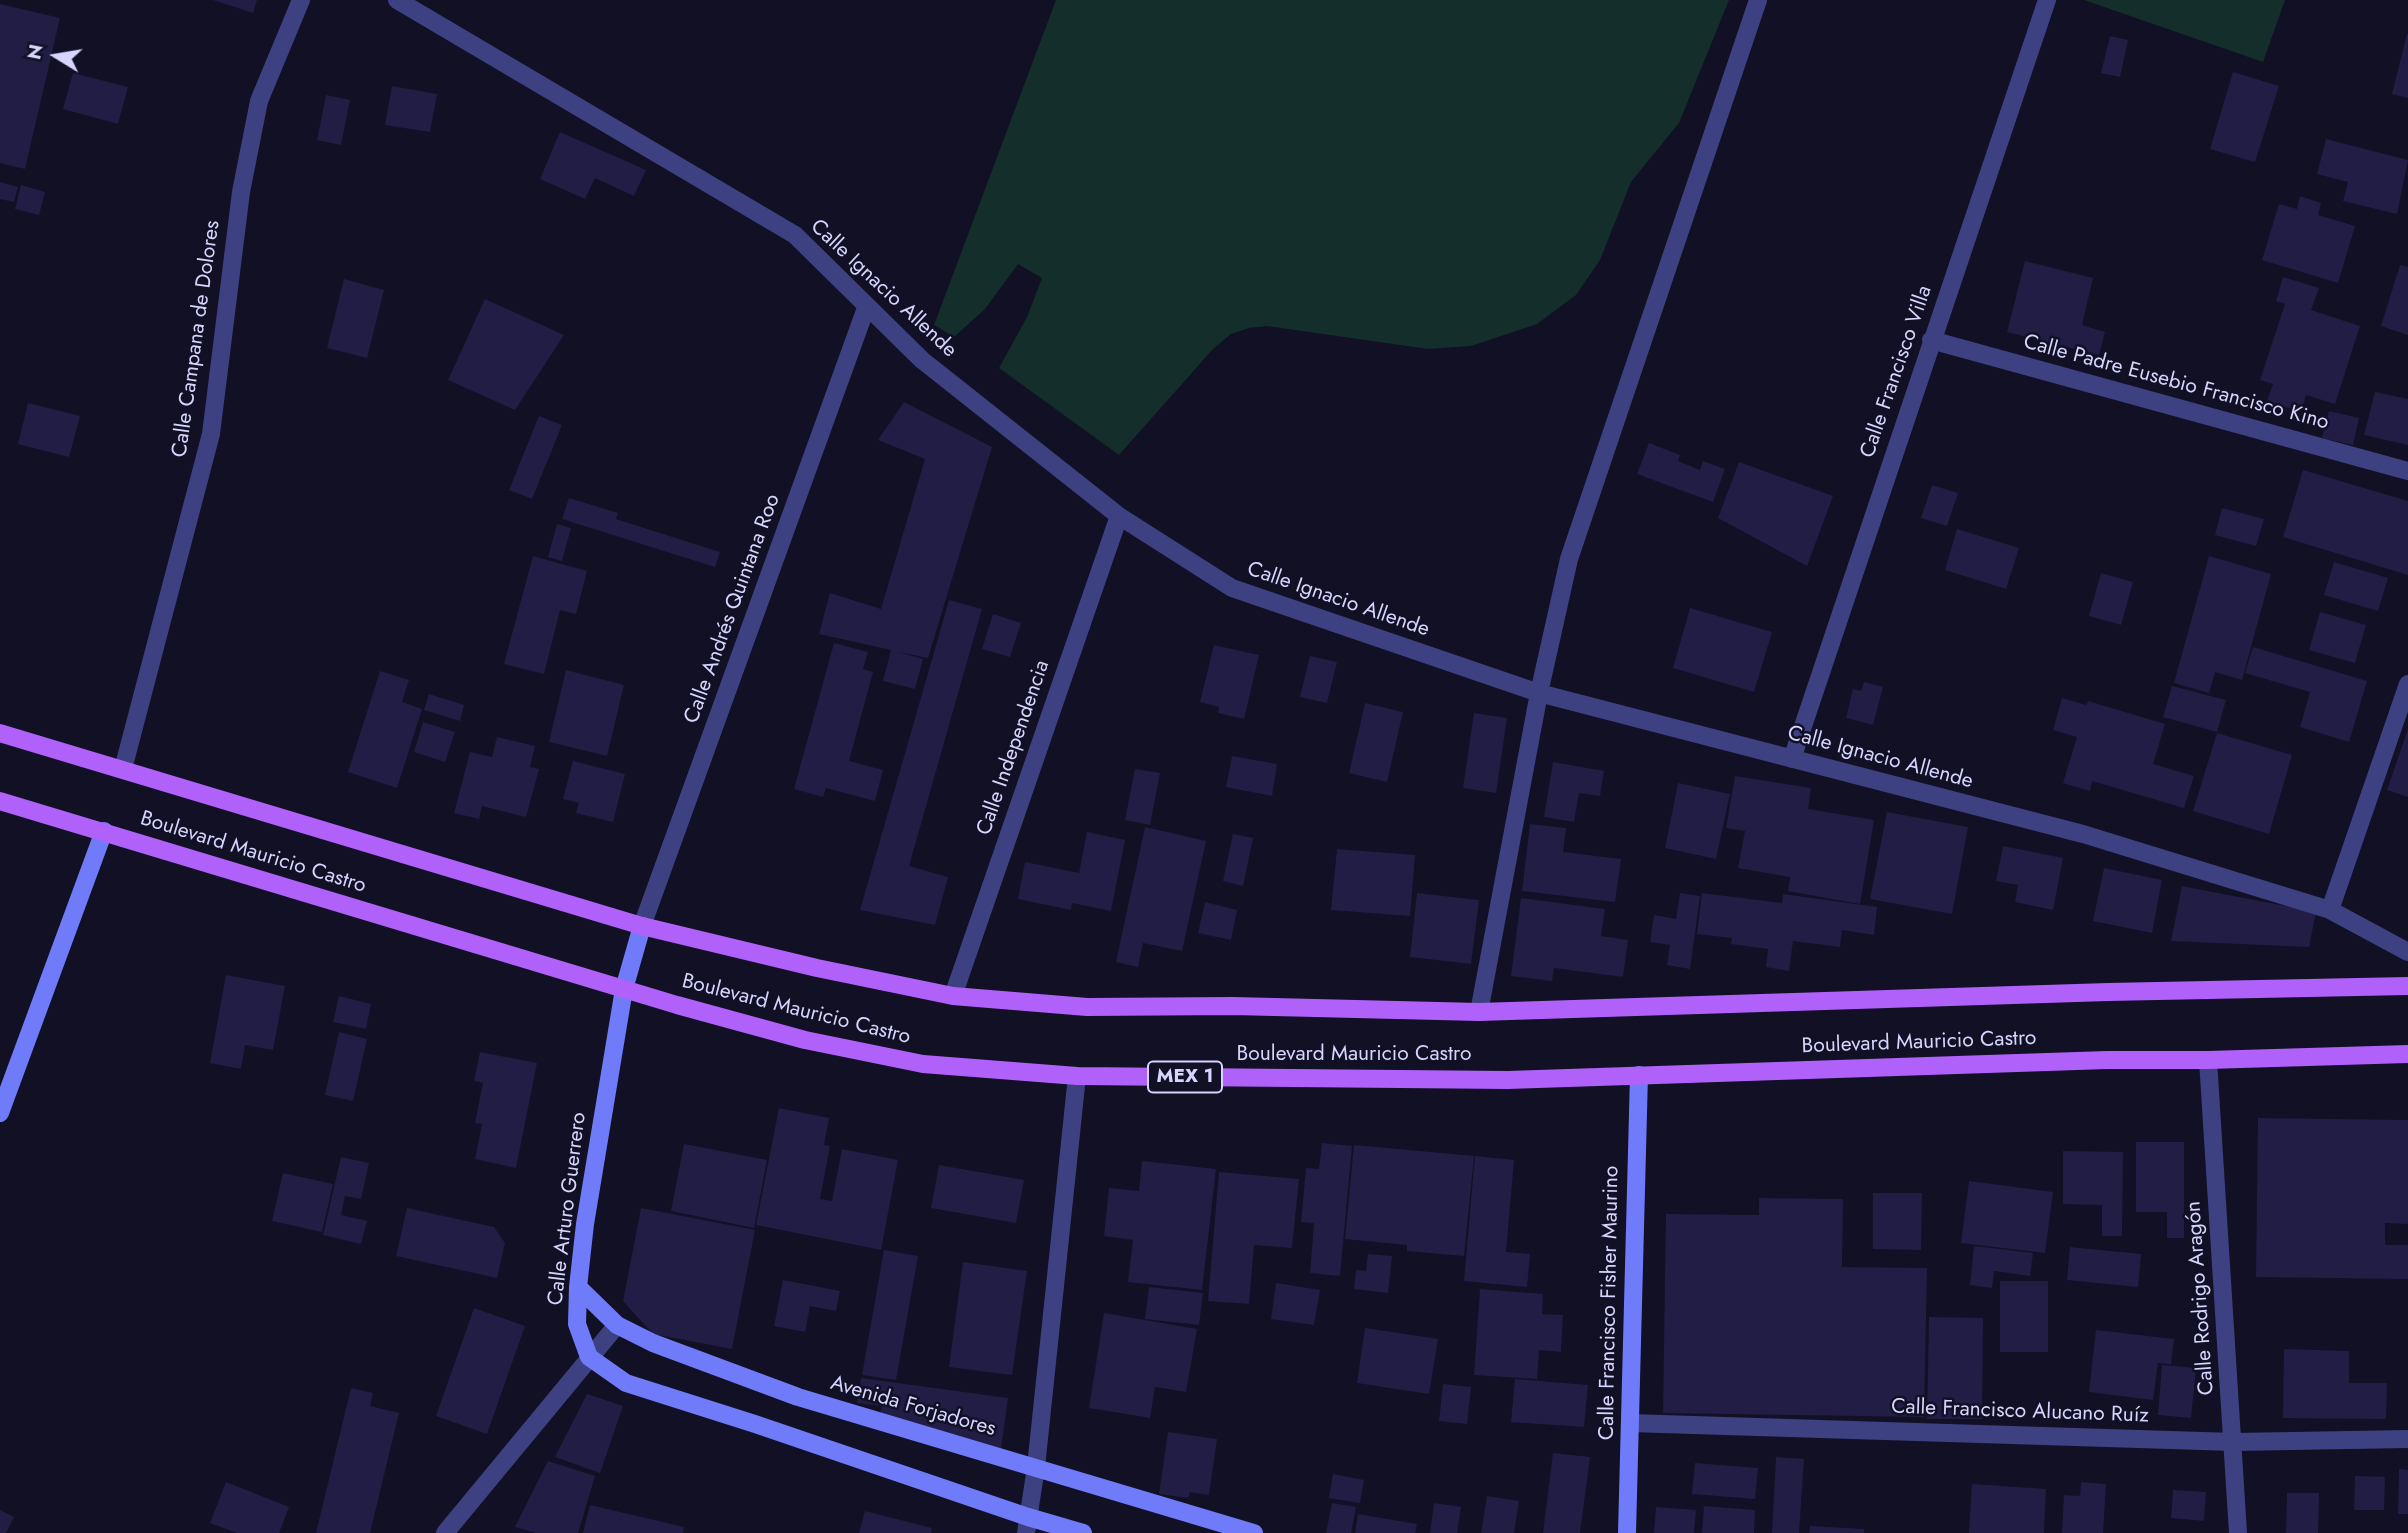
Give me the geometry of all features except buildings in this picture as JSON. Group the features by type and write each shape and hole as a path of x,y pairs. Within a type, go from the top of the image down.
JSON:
{"main road":[{"name":"Boulevard Mauricio Castro","path":"0,733 642,926 817,968 953,996 1087,1007 1479,1012 2108,992 2408,986"},
{"name":"Boulevard Mauricio Castro","path":"0,801 625,989 805,1040 923,1064 1077,1076 1508,1080 2093,1060 2208,1060 2408,1054"},
{"path":"0,1113 104,831"},
{"name":"Calle Arturo Guerrero","path":"589,1357 577,1324 578,1287 594,1163 625,989 642,926"},
{"name":"Calle Francisco Fisher Maurino","path":"1627,1533 1639,1075"},
{"name":"Avenida Forjadores","path":"578,1287 617,1325 653,1343 798,1397 1254,1533"},
{"path":"589,1357 626,1383 755,1424 1027,1525 1083,1533"}],"street":[{"name":"Calle Campana de Dolores","path":"122,769 211,434 241,192 259,101 301,0"},
{"name":"Calle Ignacio Allende","path":"397,0 795,235 866,308 922,360 1119,516 1232,588 1539,693 2083,834 2330,910 2408,952"},
{"path":"1479,1012 1539,693 1569,559 1758,0"},
{"name":"Calle Francisco Villa","path":"1792,759 2047,0"},
{"name":"Calle Andrés Quintana Roo","path":"642,926 866,308"},
{"name":"Calle Padre Eusebio Francisco Kino","path":"1931,340 2408,471"},
{"name":"Calle Independencia","path":"953,996 1119,516"},
{"path":"2330,910 2408,684"},
{"name":"Calle Rodrigo Aragón","path":"2208,1060 2238,1533"},
{"path":"1027,1525 1036,1467 1077,1076"},
{"path":"445,1533 617,1325"},
{"name":"Calle Francisco Alucano Ruíz","path":"1630,1423 2234,1442 2408,1439"}],"green space":[{"path":"1056,0 1729,0 1679,123 1631,182 1600,260 1576,295 1537,324 1471,346 1428,349 1267,326 1231,334 1213,349 1119,455 999,368 1027,317 1042,278 1018,264 985,309 954,337 934,325"},
{"path":"2084,0 2285,0 2263,62"}]}
